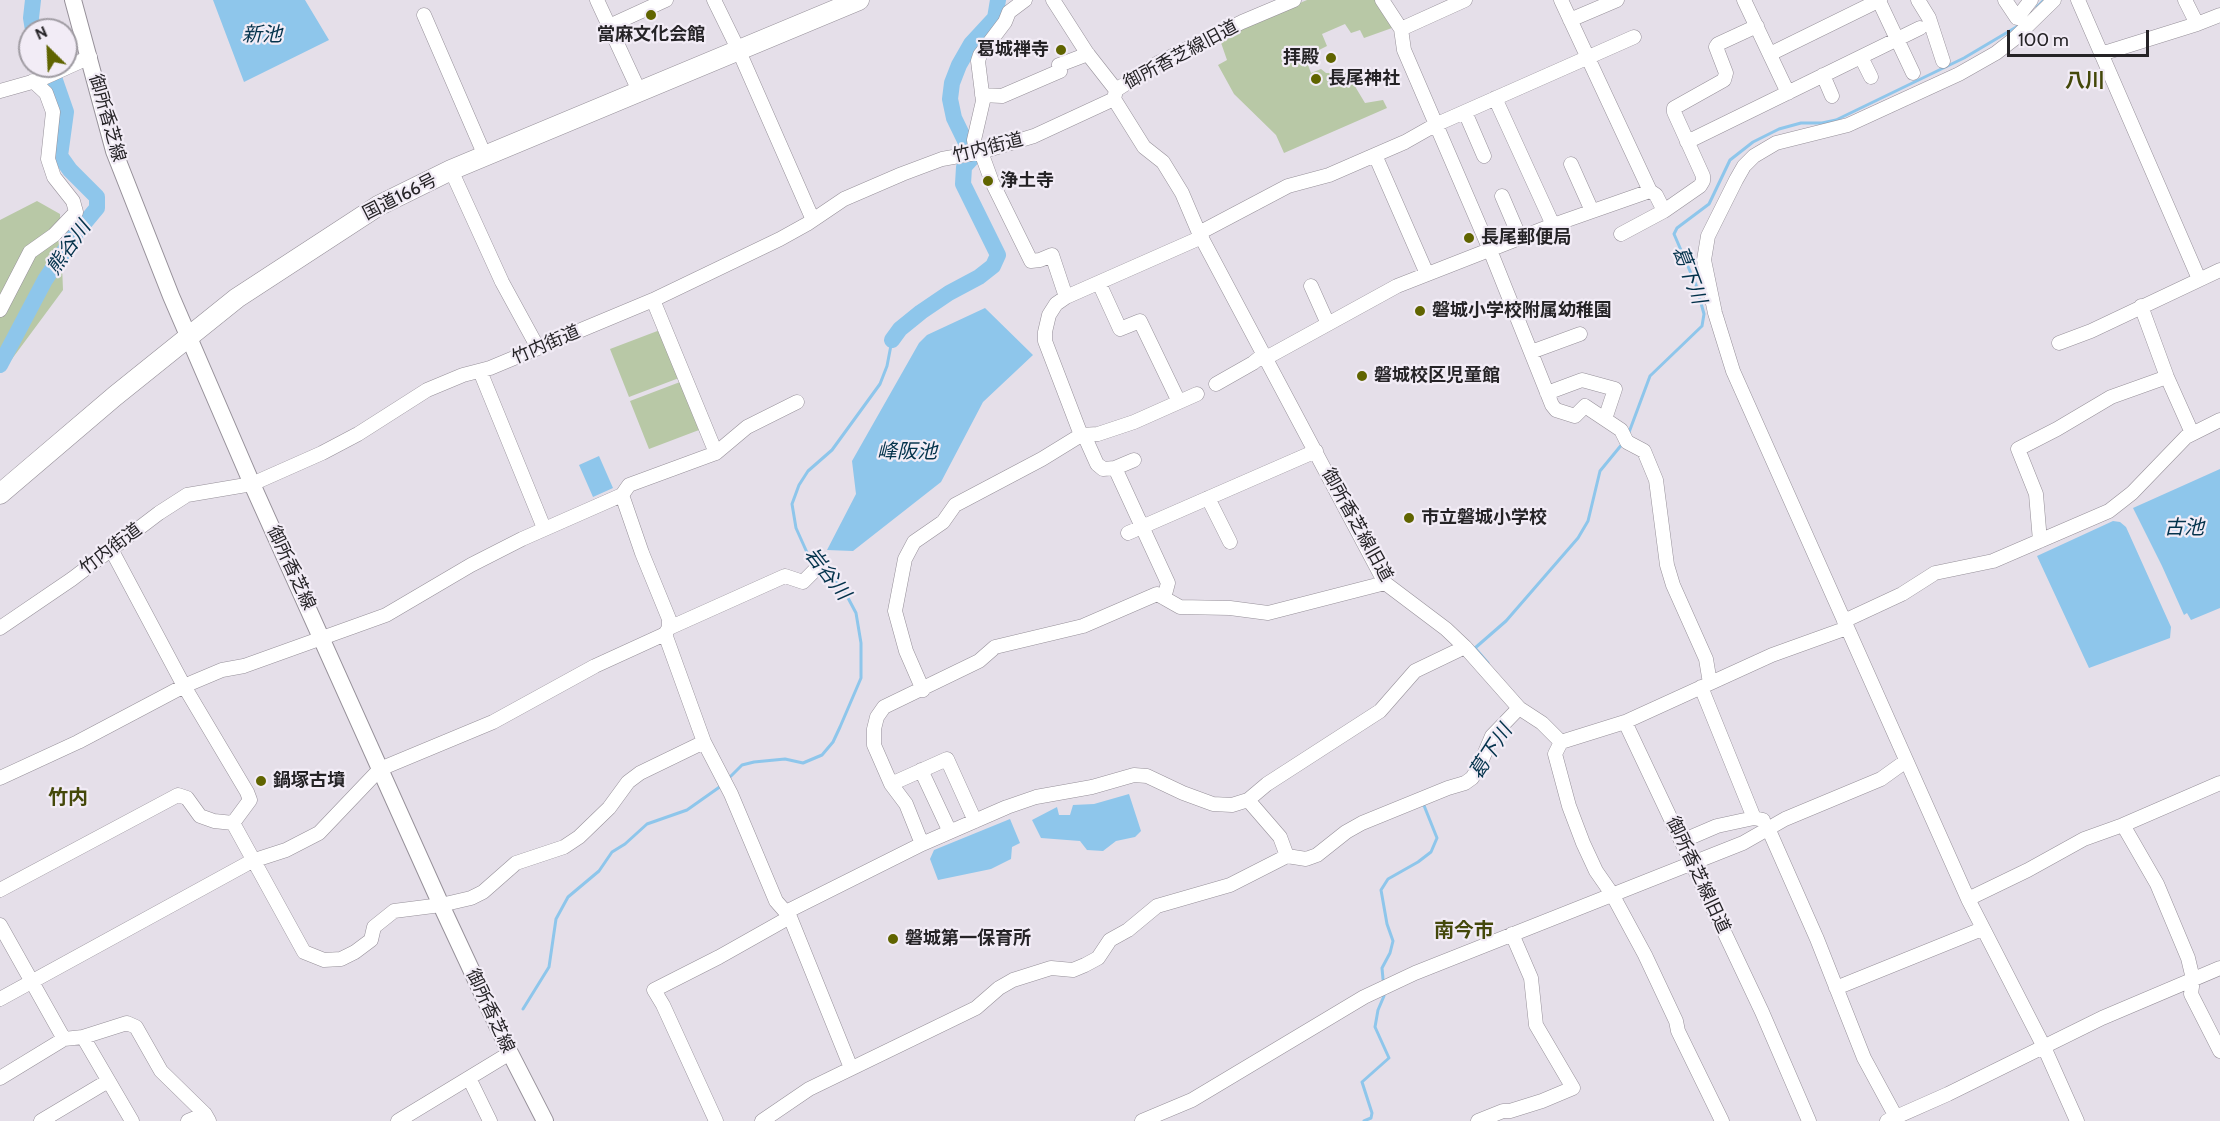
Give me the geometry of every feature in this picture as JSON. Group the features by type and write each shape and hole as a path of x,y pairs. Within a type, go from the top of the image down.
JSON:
{"highway":[{"name":"国道166号","path":"0,494 115,396 237,298 378,206 451,170 859,0"}],"main road":[{"name":"御所香芝線","path":"73,0 114,151 189,338 441,905 510,1053 545,1121"}],"street":[{"path":"597,0 640,93"},
{"path":"609,26 666,0"},
{"path":"714,0 813,220"},
{"path":"1025,0 1009,12 1005,22 978,61 982,95 974,140 975,153 1031,261 1052,255 1066,297"},
{"path":"1053,0 1115,94"},
{"name":"御所香芝線旧道","path":"1294,0 1158,63 1115,94 1144,147 1163,162 1182,193 1201,235 1385,583 1446,629 1519,708 1542,723 1561,742"},
{"path":"1382,0 1401,29 1404,50 1556,410 1575,416 1585,406 1644,451 1656,480 1667,565 1672,585 1706,659 1706,685 1754,818"},
{"path":"1401,29 1465,0"},
{"path":"1561,0 1650,191 1656,195 1664,210"},
{"path":"1570,20 1617,0"},
{"path":"1744,0 1788,93"},
{"path":"1770,54 1880,0 1913,73"},
{"path":"1918,0 1929,18 1943,61"},
{"path":"2005,0 2017,18 2031,0"},
{"path":"2054,0 2014,39 1996,53 1959,74 1848,125 1790,138 1765,148 1754,156 1740,173 1708,237 1704,260 1726,354 1968,899 2044,1047 2077,1121"},
{"path":"2185,0 2197,24"},
{"path":"2082,1 2101,54 2199,279"},
{"path":"424,15 485,156"},
{"path":"2101,54 2220,15"},
{"path":"1621,234 1664,210 1700,186 1703,176 1674,108 1724,80 1726,73 1716,47 1757,26"},
{"path":"1687,141 1920,28"},
{"path":"1134,460 1115,468 1103,469 1097,464 1045,341 1049,315 1056,304 1066,297 1201,235 1288,186 1329,175 1634,37"},
{"path":"982,95 1002,96 1060,71 1059,64 1088,54"},
{"path":"0,91 36,81 90,57"},
{"path":"1861,57 1871,77"},
{"path":"1823,75 1832,96"},
{"path":"0,310 30,252 54,235 76,212 74,201 54,177 48,159 54,112 46,93 36,81"},
{"name":"竹内街道","path":"0,628 187,495 252,484 322,453 358,434 427,390 538,348 653,300 780,239 844,199 942,159 975,153 1034,136 1115,94"},
{"path":"1496,98 1553,225"},
{"path":"1465,112 1484,156"},
{"path":"1375,155 1427,274"},
{"path":"1570,164 1592,211"},
{"path":"451,170 502,282 538,348"},
{"path":"1215,384 1387,290 1553,225 1650,191"},
{"path":"1502,196 1520,238"},
{"path":"2059,343 2091,331 2220,270"},
{"path":"1099,283 1120,329 1140,321 1179,402"},
{"path":"1311,286 1328,324"},
{"path":"653,300 716,453"},
{"path":"2141,306 2167,377 2192,433"},
{"path":"1531,352 1580,334"},
{"path":"480,371 544,528"},
{"path":"2040,541 2036,494 2018,449 2110,397 2167,377"},
{"path":"1547,393 1582,380 1615,389 1605,419"},
{"path":"922,690 906,651 895,611 905,559 914,542 944,522 955,505 1083,435 1098,434 1116,428 1197,394"},
{"path":"0,778 69,746 184,686 222,670 244,666 386,615 471,565 544,528 622,495 628,485 716,453 747,427 797,402"},
{"path":"1722,1121 1678,1031 1676,1021 1654,974 1612,894 1596,871 1569,806 1555,754 1561,742 1625,722 1772,655 1845,625 1935,573 1983,564 2101,514 2117,505 2192,433 2220,420"},
{"path":"1128,533 1316,451"},
{"path":"1115,468 1168,583 1164,598"},
{"path":"622,495 642,553 669,619 667,631 704,742 731,794 776,901 788,915 851,1068"},
{"path":"1208,498 1230,542"},
{"path":"111,549 184,686 247,792 250,800 233,823"},
{"path":"0,999 252,861 286,850 319,833 380,769 493,722 595,666 785,576 803,582 815,570"},
{"path":"922,844 906,804 891,784 874,745 877,717 884,707 978,661 995,646 1083,626 1157,594 1180,607 1230,608 1268,613 1385,583"},
{"path":"716,1121 654,990 719,957 788,915 922,844 1007,807 1036,797 1092,787 1134,775 1147,776 1182,794 1213,804 1232,805 1248,800 1267,784 1380,711 1415,671 1465,647"},
{"path":"762,1121 809,1089 976,1008 999,988 1013,981 1051,968 1073,970 1098,958 1110,940 1128,930 1157,906 1230,885 1287,856 1306,858 1317,855 1346,832 1362,823 1466,783 1479,767 1492,736 1519,708"},
{"name":"御所香芝線旧道","path":"1625,722 1693,864 1809,1121"},
{"path":"233,823 304,952 324,960 341,959 371,940 374,927 394,911 441,905 471,898 483,892 516,863 564,846 579,837 609,808 628,782 640,773 704,742"},
{"path":"891,784 946,759 975,821"},
{"path":"1142,1121 1192,1100 1364,997 1415,973 1743,843 1773,826 1881,779 1906,761"},
{"path":"921,771 950,832"},
{"path":"1968,899 2028,870 2084,838 2123,825 2220,783"},
{"path":"0,890 178,795 187,798 200,816 214,821 233,823"},
{"path":"1248,800 1280,837 1287,856"},
{"path":"1682,841 1717,826 1754,818 1773,826 1864,1058 1892,1119 2102,1018 2220,968"},
{"path":"2123,825 2157,884 2188,958 2193,979 2191,994 2220,1051"},
{"path":"0,925 64,1039"},
{"path":"1836,987 1982,929"},
{"path":"1478,1121 1503,1111 1542,1101 1573,1088 1536,1025 1531,978 1512,934"},
{"path":"0,1078 64,1039 82,1037 127,1023 136,1027 161,1071 207,1118"},
{"path":"82,1037 132,1121"},
{"path":"398,1121 510,1053"},
{"path":"469,1078 490,1121"},
{"path":"41,1121 108,1081"},
{"path":"188,1121 207,1118"}],"green space":[{"name":"長尾神社","path":"1307,0 1377,0 1392,28 1364,38 1360,30 1351,33 1345,24 1322,34 1327,46 1305,57 1311,73 1321,69 1326,73 1347,73 1365,103 1383,100 1387,108 1284,153 1276,135 1234,94 1218,65 1227,60 1219,37"},
{"path":"37,201 60,214 63,290 6,367 0,366 0,220"},
{"path":"660,330 679,378 629,397 610,349"},
{"path":"680,382 699,430 649,449 630,401"}],"water":[{"name":"新池","path":"213,0 305,0 329,40 244,82"},
{"name":"峰阪池","path":"985,308 1033,355 983,402 941,482 853,551 827,550 856,494 852,461 919,343 927,335"},
{"path":"599,456 613,488 593,497 579,465"},
{"name":"古池","path":"2220,469 2220,608 2191,620 2187,613 2184,615 2133,508"},
{"path":"2113,521 2120,522 2126,527 2171,627 2170,638 2089,668 2037,556"},
{"path":"1129,794 1141,831 1135,837 1116,841 1103,851 1087,850 1080,841 1041,838 1032,820 1057,807 1059,815 1070,815 1073,805 1094,804"},
{"path":"1010,819 1020,843 1012,847 1011,859 991,869 938,880 930,859 934,850"}],"waterway":[{"name":"熊谷川","path":"31,18 33,0"},
{"name":"岩谷川","path":"892,340 900,329 921,312 993,266 998,255 963,184 964,167 973,157 954,118 950,99 952,83 959,65 971,44 995,18 998,0"},
{"name":"葛下川","path":"2037,7 2044,0"},
{"name":"葛下川","path":"1628,435 1650,376 1702,326 1704,314 1696,285 1674,234 1677,228 1709,204 1730,160 1753,142 1779,129 1801,123 1836,120 1964,58 2018,26"},
{"name":"熊谷川","path":"0,365 45,280 77,232 97,208 97,197 70,170 60,156 66,112 54,78"},
{"name":"岩谷川","path":"816,565 809,557 796,528 792,504 799,485 808,471 832,450 880,384 887,366 892,340"},
{"name":"葛下川","path":"1488,663 1475,648 1506,621 1578,538 1588,521 1600,471 1623,443"},
{"name":"岩谷川","path":"728,779 742,765 785,759 803,763 822,755 833,742 840,727 861,678 861,643 856,613 847,596 841,586 821,570"},
{"name":"岩谷川","path":"523,1009 549,967 556,919 568,897 599,871 612,852 625,844 647,824 687,810 721,786"},
{"name":"葛下川","path":"1383,979 1382,968 1393,941 1387,924 1381,890 1388,879 1431,852 1437,838 1423,803"},
{"name":"葛下川","path":"1364,1121 1371,1118 1372,1113 1362,1082 1389,1058 1375,1027 1378,1010 1384,996"}],"place":[{"name":"當麻文化会館","path":"651,15"},
{"name":"葛城禅寺","path":"1061,50"},
{"name":"拝殿","path":"1331,58"},
{"name":"長尾神社","path":"1316,79"},
{"name":"浄土寺","path":"988,181"},
{"name":"長尾郵便局","path":"1469,238"},
{"name":"磐城小学校附属幼稚園","path":"1420,311"},
{"name":"磐城校区児童館","path":"1362,376"},
{"name":"市立磐城小学校","path":"1409,518"},
{"name":"鍋塚古墳","path":"261,781"},
{"name":"磐城第一保育所","path":"893,939"}],"district":[{"name":"八川","path":"2085,81"},
{"name":"竹内","path":"68,798"},
{"name":"南今市","path":"1464,931"}]}
